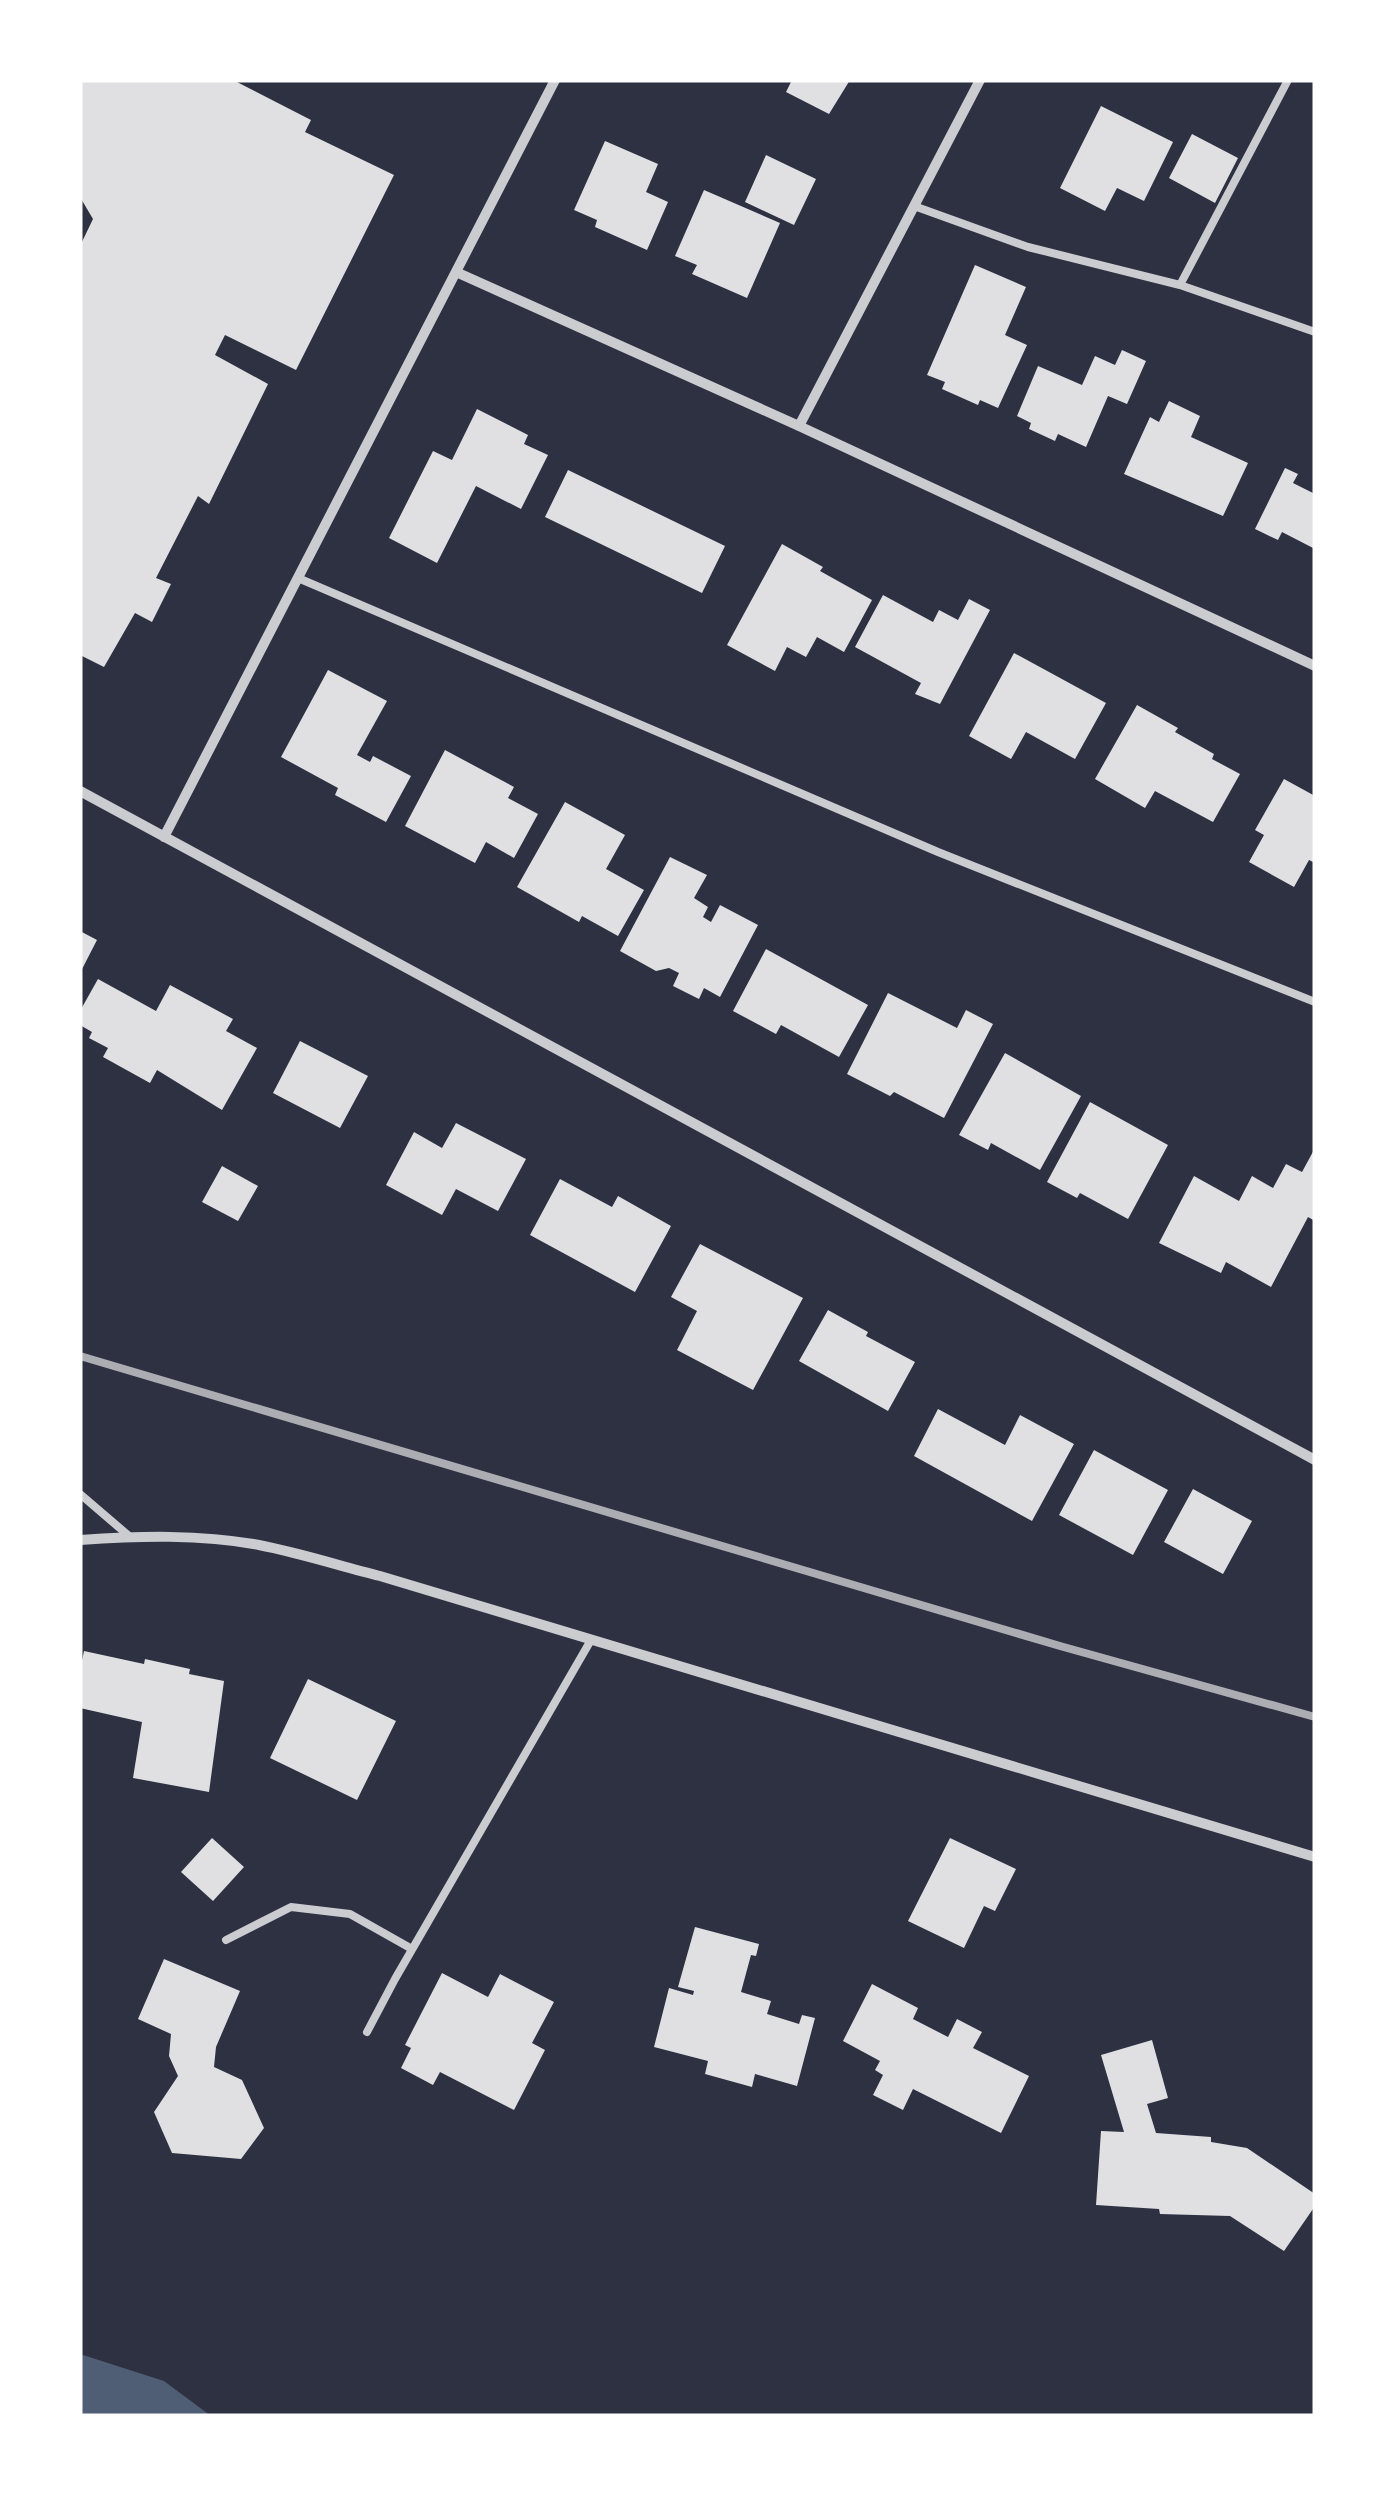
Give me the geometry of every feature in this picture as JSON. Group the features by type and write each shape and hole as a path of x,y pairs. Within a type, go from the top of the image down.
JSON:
{"street":[{"path":"164,836 555,80"},
{"path":"799,426 980,80"},
{"path":"456,272 799,426 1315,666"},
{"path":"80,791 1315,1460"},
{"path":"80,1540 130,1536 258,1545 380,1576 1315,1857"}],"lane":[{"path":"1180,285 1288,80"},
{"path":"914,206 1028,246 1180,285 1315,332"},
{"path":"298,578 938,852 1315,1002"},
{"path":"80,1494 130,1536"},
{"path":"367,2032 592,1640"},
{"path":"226,1940 291,1907 350,1914 412,1948"}],"water":[{"path":"80,2354 164,2381 211,2416 80,2416"}],"building":[{"path":"80,80 233,80 311,120 305,132 394,175 296,370 225,335 215,355 268,384 209,504 198,496 156,578 171,584 152,622 135,613 104,667 80,655 80,246 93,219 80,197"},
{"path":"792,80 850,80 829,114 786,92"},
{"path":"1101,106 1173,142 1144,201 1117,188 1105,211 1060,188"},
{"path":"1192,134 1238,158 1215,203 1169,178"},
{"path":"605,141 658,164 646,192 668,202 647,250 595,227 597,220 574,210"},
{"path":"766,155 816,179 794,225 745,202"},
{"path":"704,190 780,223 747,298 692,274 697,265 675,256"},
{"path":"975,265 1026,287 1005,335 1027,345 998,408 980,400 978,405 942,389 945,382 927,375"},
{"path":"1122,350 1146,361 1127,404 1108,396 1086,447 1058,434 1055,441 1029,429 1031,423 1017,416 1038,366 1082,385 1095,356 1115,365"},
{"path":"1169,401 1200,416 1191,437 1248,463 1223,516 1124,474 1150,417 1159,422"},
{"path":"477,409 528,435 524,444 548,455 521,509 476,486 437,563 389,538 433,451 452,460"},
{"path":"1285,468 1298,474 1293,483 1315,494 1315,549 1282,532 1278,540 1255,529"},
{"path":"568,470 725,546 702,593 545,517"},
{"path":"782,544 872,600 844,652 817,637 806,657 787,647 775,671 727,645"},
{"path":"883,595 933,622 939,610 958,620 969,599 990,610 940,704 915,694 921,683 855,647"},
{"path":"1014,653 1106,703 1075,759 1026,732 1011,759 969,736"},
{"path":"328,670 387,701 357,755 370,762 373,756 411,776 386,822 335,795 338,788 281,757"},
{"path":"1137,705 1178,728 1175,732 1240,774 1213,822 1155,791 1145,808 1095,779"},
{"path":"445,750 514,787 508,798 538,814 514,858 486,842 475,863 405,826"},
{"path":"1284,779 1315,796 1315,863 1309,860 1294,887 1249,862 1264,835 1255,830"},
{"path":"565,802 625,835 606,869 644,890 618,936 582,916 579,922 517,887"},
{"path":"670,857 707,875 694,898 708,907 703,917 711,922 720,905 758,925 720,997 704,988 699,999 673,986 679,973 669,968 656,971 620,951"},
{"path":"80,931 97,940 80,973"},
{"path":"766,949 868,1005 839,1057 781,1025 776,1034 733,1011"},
{"path":"98,979 156,1011 170,985 233,1019 226,1031 257,1048 222,1110 157,1070 150,1083 103,1057 108,1048 89,1038 92,1032 80,1025 80,1011"},
{"path":"888,993 957,1028 966,1010 993,1024 944,1118 894,1092 890,1096 847,1074"},
{"path":"300,1041 368,1076 340,1128 273,1093"},
{"path":"1005,1053 1081,1096 1040,1170 991,1143 988,1150 959,1135"},
{"path":"1090,1102 1168,1145 1128,1219 1080,1193 1077,1198 1047,1182"},
{"path":"456,1123 526,1159 498,1211 456,1189 442,1215 386,1185 414,1132 442,1148"},
{"path":"1315,1148 1315,1221 1308,1217 1271,1287 1226,1262 1221,1273 1159,1243 1194,1176 1239,1201 1252,1176 1273,1188 1286,1164 1302,1172"},
{"path":"222,1166 258,1186 238,1221 202,1202"},
{"path":"560,1179 612,1207 618,1196 671,1226 635,1292 530,1235"},
{"path":"700,1244 803,1298 753,1390 677,1350 697,1311 671,1297"},
{"path":"828,1310 915,1362 888,1411 799,1361"},
{"path":"938,1409 1005,1445 1020,1415 1074,1444 1032,1521 914,1456"},
{"path":"1094,1450 1168,1490 1133,1555 1059,1515"},
{"path":"1193,1489 1252,1521 1223,1574 1164,1542"},
{"path":"84,1651 144,1664 145,1659 224,1681 209,1792 133,1778 142,1722 80,1708"},
{"path":"308,1679 396,1721 357,1800 270,1758"},
{"path":"212,1838 244,1867 213,1901 181,1872"},
{"path":"950,1838 1016,1869 995,1911 984,1906 964,1948 908,1921"},
{"path":"695,1927 759,1944 756,1956 751,1955 741,1992 771,2001 767,2014 799,2024 802,2015 815,2018 797,2086 755,2074 752,2087 705,2074 708,2061 654,2047 669,1988 693,1995 694,1991 678,1987"},
{"path":"164,1959 240,1991 216,2047 214,2067 242,2080 264,2128 241,2159 172,2153 154,2112 178,2076 169,2056 171,2034 138,2019"},
{"path":"442,1973 488,1997 500,1974 554,2002 532,2043 545,2050 514,2110 440,2072 433,2085 401,2068 411,2048 405,2045"},
{"path":"872,1984 918,2008 913,2019 948,2037 957,2019 982,2032 973,2048 1029,2076 1001,2133 913,2089 903,2110 873,2095 883,2075 875,2070 880,2061 843,2041"},
{"path":"1152,2040 1168,2098 1147,2104 1156,2133 1211,2137 1211,2142 1247,2148 1315,2194 1315,2206 1284,2251 1230,2216 1160,2214 1159,2209 1096,2205 1101,2131 1124,2132 1101,2055"}],"railway":[{"path":"80,1356 1060,1646 1315,1717"}]}
